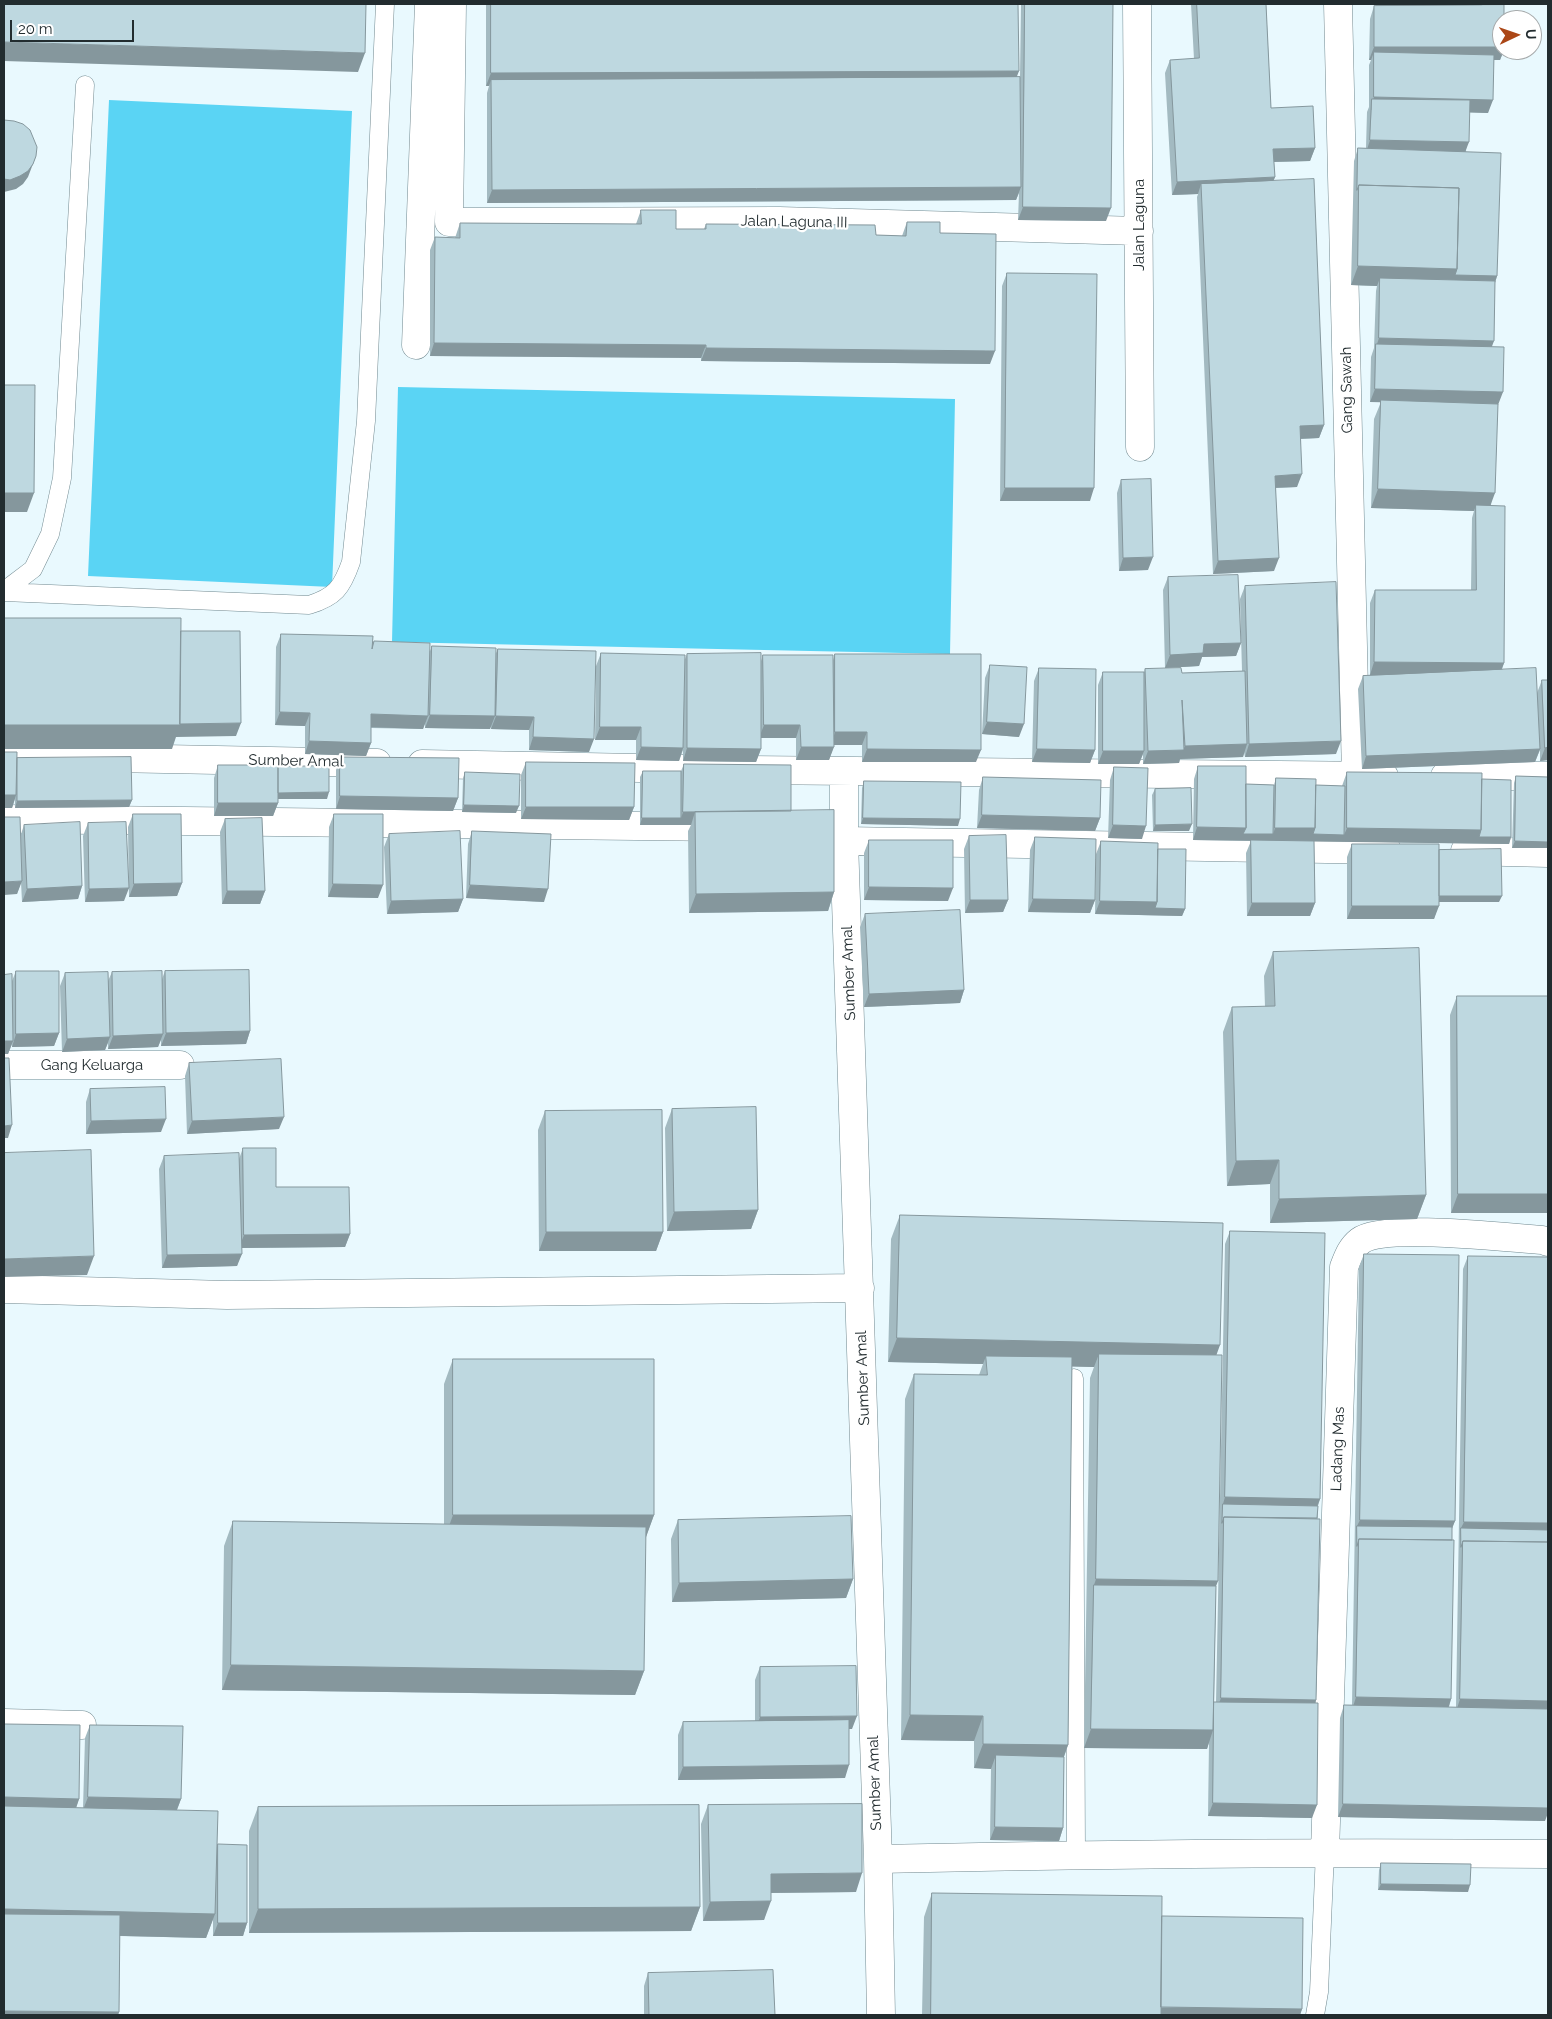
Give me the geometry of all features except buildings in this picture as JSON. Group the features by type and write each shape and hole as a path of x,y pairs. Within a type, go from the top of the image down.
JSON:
{"street":[{"path":"416,345 429,4"},
{"name":"Jalan Laguna III","path":"452,4 450,222 779,221 1139,231"},
{"name":"Jalan Laguna","path":"1137,4 1140,447"},
{"name":"Gang Sawah","path":"1338,4 1356,776"},
{"name":"Sumber Amal","path":"4,756 844,772 878,1859 881,2015"},
{"path":"844,772 1548,776"},
{"path":"4,819 755,827"},
{"path":"815,828 845,834 1410,850"},
{"path":"1439,851 1548,853"},
{"name":"Gang Keluarga","path":"4,1065 180,1065"},
{"name":"Ladang Mas","path":"1326,1852 1344,1266 1351,1250 1361,1240 1375,1235 1435,1232 1548,1242"},
{"path":"4,1289 227,1295 860,1288"},
{"path":"4,1723 82,1725"},
{"path":"878,1859 1076,1854 1326,1852 1548,1854"}],"lane":[{"path":"4,592 308,604 326,600 338,590 346,577 351,562 366,421 385,4"},
{"path":"4,592 33,568 50,534 62,478 85,85"},
{"path":"1074,1378 1076,1854"},
{"path":"1315,2015 1319,1992 1326,1852"}],"shaded area":[{"path":"109,100 352,111 332,587 88,576"},
{"path":"398,387 955,399 950,654 392,642"}]}
